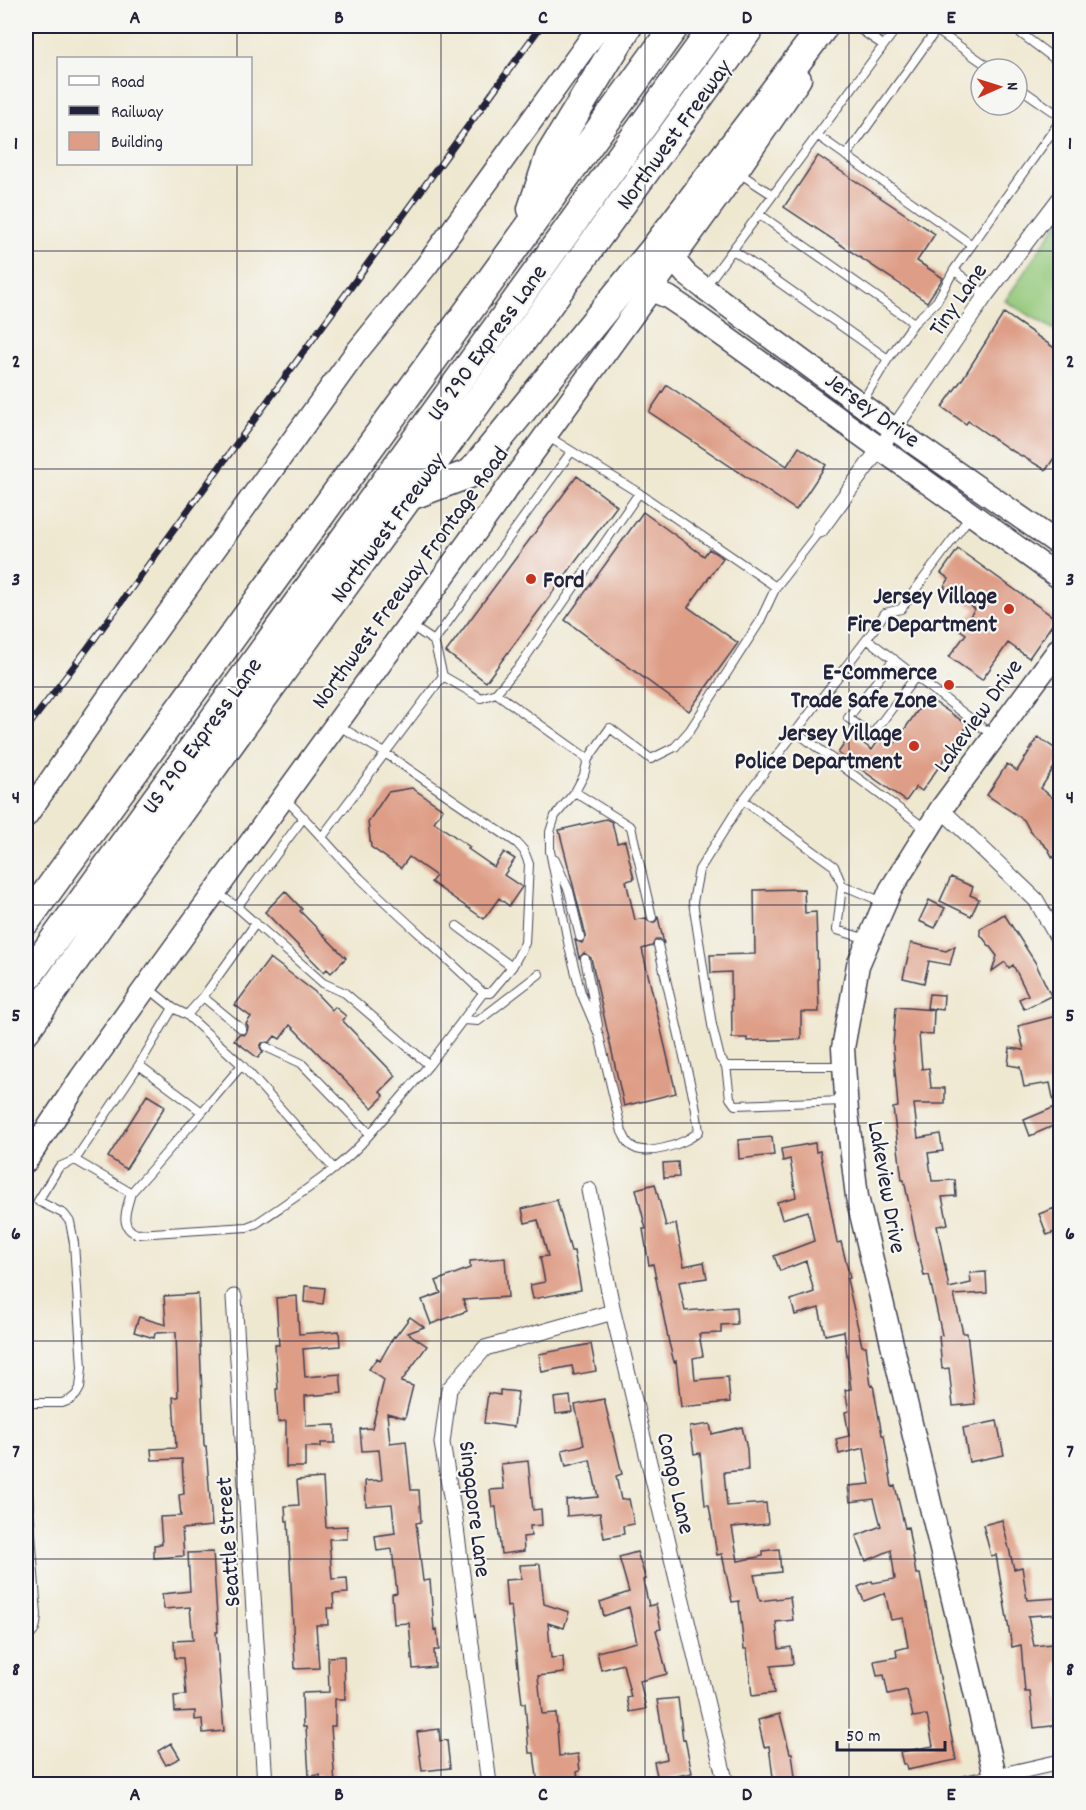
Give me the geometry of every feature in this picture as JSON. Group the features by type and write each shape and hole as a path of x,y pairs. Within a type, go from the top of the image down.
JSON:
{"highway":[{"path":"524,235 550,155 628,26"},
{"path":"26,921 675,26"},
{"name":"US 290 Express Lane","path":"26,979 715,26"},
{"name":"Northwest Freeway","path":"26,1030 102,921 751,26"},
{"path":"410,496 471,473 655,248 824,26"},
{"path":"26,903 49,888"}],"main road":[{"path":"26,816 114,689 356,354 427,265 600,26"},
{"name":"Northwest Freeway Frontage Road","path":"26,1161 81,1078 146,987 737,171 836,26"},
{"name":"Jersey Drive","path":"673,259 686,274 704,288 894,429 1060,545"},
{"name":"Jersey Drive","path":"651,290 668,297 689,311 1060,578"},
{"name":"Lakeview Drive","path":"996,1780 857,1197 843,1048 858,965 891,889 941,809 1060,648"}],"street":[{"name":"Tiny Lane","path":"820,530 881,448 986,295 1060,198"},
{"path":"941,809 1036,900 1060,942"},
{"name":"Congo Lane","path":"589,1190 613,1312 726,1785"},
{"name":"Seattle Street","path":"234,1297 265,1785"},
{"name":"Singapore Lane","path":"489,1785 455,1520 442,1443 449,1389 485,1348 613,1312"},
{"path":"963,1785 996,1780 1060,1762"}],"lane":[{"path":"855,26 884,45"},
{"path":"704,288 898,26"},
{"path":"1011,26 1060,63"},
{"path":"846,156 938,28 976,57"},
{"path":"1029,94 1060,116"},
{"path":"861,403 888,359 914,323 937,301 954,270 1060,121"},
{"path":"817,135 972,245"},
{"path":"737,171 773,195"},
{"path":"759,214 914,323"},
{"path":"733,250 888,359"},
{"path":"954,270 986,295"},
{"path":"546,434 571,452 639,493 776,587"},
{"path":"434,641 571,452"},
{"path":"409,624 434,641 443,676 481,698 496,693 521,664 639,493"},
{"path":"847,1101 735,1105 730,1098 727,1089 726,1066 720,1058 712,1025 693,902 699,870 742,800 885,613 901,609 972,514"},
{"path":"599,1035 581,993 565,926 550,851 550,832 555,816 575,792 584,775 588,759 610,728 651,759 675,747 690,730 735,662 759,623 776,587 820,530"},
{"path":"867,639 995,736"},
{"path":"894,659 848,718 872,735 916,676"},
{"path":"322,837 443,676"},
{"path":"496,693 588,759"},
{"path":"283,798 403,920 483,993 490,993 512,968 525,943 530,864 524,851 517,843 385,753 336,724"},
{"path":"795,731 928,830"},
{"path":"575,792 631,827 652,917"},
{"path":"742,800 834,866 842,885 837,930 869,940"},
{"path":"237,907 304,817"},
{"path":"550,851 569,891 580,937"},
{"path":"842,885 885,902"},
{"path":"215,891 256,923 323,983 345,993 429,1065"},
{"path":"187,1015 256,923"},
{"path":"457,926 512,968"},
{"path":"585,959 599,1035 622,1132 630,1145 645,1151 691,1139 699,1131 658,945"},
{"path":"463,1020 478,1021 539,974"},
{"path":"146,987 173,1008 187,1015 242,1065 334,1169"},
{"path":"242,1065 131,1193 125,1224 129,1231 137,1234 247,1227 257,1223 334,1169 357,1149 429,1065 483,993"},
{"path":"202,997 242,1029"},
{"path":"26,1403 62,1402 76,1395 80,1388 81,1343 74,1243 70,1222 64,1214 38,1201 59,1167 75,1160 139,1065 173,1008"},
{"path":"266,1047 301,1063 370,1134"},
{"path":"139,1065 202,1112"},
{"path":"726,1066 844,1066"},
{"path":"75,1160 131,1193"},
{"path":"26,1465 37,1615 36,1628 33,1634 26,1638"}],"path":[{"path":"26,387 31,453 26,522"}],"green space":[{"path":"1060,219 1060,333 1005,301"}],"building":[{"path":"818,156 935,234 917,261 943,278 927,302 784,207"},
{"path":"1004,313 1060,352 1060,449 1046,470 1009,449 968,421 966,424 942,407"},
{"path":"667,385 787,466 799,447 826,465 796,510 649,412"},
{"name":"Ford","path":"577,476 617,506 486,682 446,652"},
{"path":"643,512 704,556 709,549 723,558 688,607 738,643 689,711 565,620"},
{"path":"958,549 1056,619 1029,658 1008,643 982,680 949,657 966,634 960,630 975,609 944,587 949,579 941,573"},
{"name":"Jersey Village Police Department","path":"927,697 968,725 922,791 916,787 906,801 838,753 851,734 872,750 883,734 895,743"},
{"path":"1038,737 1060,752 1060,758 1041,788 1060,804 1060,851 1053,858 1048,849 1030,831 1024,820 987,795 1007,764 1017,771"},
{"path":"412,788 443,809 434,822 494,867 504,852 515,859 504,875 522,887 509,906 499,898 484,919 431,882 436,876 409,857 401,868 371,847 368,822 388,792"},
{"path":"606,819 612,822 617,843 625,841 634,879 626,881 635,920 646,918 653,923 658,917 664,944 660,939 656,939 652,946 642,949 676,1093 624,1106 591,958 584,953 579,958 575,940 582,943 586,936 559,830"},
{"path":"951,877 973,887 970,895 979,899 971,916 940,901"},
{"path":"804,889 805,913 816,912 819,1012 801,1012 801,1039 747,1041 747,1038 732,1038 731,972 711,973 710,955 755,954 754,890"},
{"path":"285,891 302,909 300,911 346,958 331,973 327,969 324,972 265,912"},
{"path":"929,900 945,908 935,928 919,921"},
{"path":"1004,914 1035,962 1051,996 1024,1009 1019,999 1028,995 1013,965 1009,968 1005,962 992,971 997,956 980,934 980,929"},
{"path":"911,943 946,951 955,946 950,965 929,961 924,983 903,978"},
{"path":"270,958 315,992 332,1010 335,1007 346,1016 342,1020 396,1076 380,1092 384,1096 372,1108 290,1025 280,1039 275,1036 270,1042 262,1043 260,1047 263,1052 258,1058 234,1040 239,1034 244,1035 247,1032 246,1024 251,1017 235,1005"},
{"path":"929,994 944,995 943,1010 927,1008"},
{"path":"896,1007 934,1010 933,1035 919,1034 922,1069 929,1068 931,1088 945,1088 945,1104 914,1104 918,1138 940,1134 943,1151 928,1153 932,1181 955,1180 956,1196 942,1197 948,1224 937,1226 949,1288 971,1283 970,1273 986,1272 987,1293 954,1295 963,1333 967,1333 975,1404 953,1406 949,1368 942,1369 939,1336 942,1335 929,1275 924,1276 904,1180 902,1180 893,1108 898,1107 893,1046"},
{"path":"1056,1016 1060,1034 1060,1123 1030,1136 1024,1120 1055,1107 1050,1083 1024,1087 1020,1067 1008,1065 1010,1048 1024,1050 1018,1026"},
{"path":"147,1095 165,1106 126,1169 108,1157"},
{"path":"772,1137 774,1155 739,1159 738,1140"},
{"path":"815,1143 816,1152 820,1151 837,1243 841,1242 850,1278 847,1279 862,1346 866,1346 871,1386 873,1385 882,1435 884,1435 892,1487 895,1486 905,1528 908,1527 916,1574 920,1574 956,1760 907,1770 900,1752 933,1746 927,1715 913,1717 907,1690 888,1694 884,1675 877,1676 874,1661 897,1657 896,1650 908,1647 903,1618 891,1620 885,1593 864,1601 858,1587 872,1581 873,1583 895,1579 891,1550 866,1561 856,1536 881,1526 874,1499 850,1502 848,1486 870,1484 864,1448 839,1454 836,1439 849,1436 845,1412 849,1411 845,1390 851,1389 844,1331 825,1335 819,1308 795,1315 791,1300 814,1292 806,1261 780,1271 774,1256 814,1241 808,1211 782,1219 777,1202 796,1197 790,1159 783,1161 781,1149"},
{"path":"678,1162 679,1177 664,1178 663,1163"},
{"path":"655,1184 666,1226 676,1224 684,1266 704,1262 707,1278 679,1282 685,1311 736,1307 737,1324 721,1325 721,1333 699,1334 703,1356 693,1358 695,1380 728,1377 730,1402 681,1407 676,1361 674,1362 669,1343 653,1264 649,1265 643,1229 646,1229 636,1189"},
{"path":"557,1200 571,1251 574,1251 581,1290 533,1299 530,1285 545,1282 540,1257 548,1256 538,1220 525,1223 522,1209"},
{"path":"1055,1208 1060,1230 1047,1235 1039,1214"},
{"path":"505,1258 508,1297 463,1300 467,1311 431,1324 422,1300 441,1293 436,1281 470,1268 470,1261"},
{"path":"305,1286 325,1288 323,1304 304,1302"},
{"path":"198,1294 204,1446 206,1446 212,1526 182,1529 184,1556 154,1558 154,1545 162,1544 160,1517 181,1516 179,1495 184,1494 182,1459 152,1460 151,1449 176,1448 173,1397 178,1397 176,1332 155,1333 154,1338 134,1332 139,1317 166,1325 164,1296"},
{"path":"297,1296 299,1334 339,1331 340,1346 303,1349 305,1377 340,1374 342,1393 305,1396 306,1426 335,1425 335,1443 321,1443 321,1447 305,1447 305,1467 286,1467 286,1421 278,1422 276,1389 278,1389 275,1345 279,1345 276,1298"},
{"path":"410,1317 424,1327 408,1333 427,1346 401,1382 413,1386 405,1418 387,1413 390,1443 406,1441 411,1490 419,1490 421,1522 416,1523 423,1581 430,1580 434,1630 437,1629 439,1650 434,1650 435,1667 413,1669 409,1623 394,1624 392,1594 397,1593 392,1549 377,1551 375,1536 395,1533 392,1504 366,1506 365,1481 382,1480 379,1450 362,1451 360,1429 372,1428 384,1380 369,1369 377,1358 380,1361 394,1336"},
{"path":"591,1344 596,1371 574,1375 572,1366 542,1372 539,1354"},
{"path":"500,1390 518,1392 514,1427 484,1423 488,1393 500,1395"},
{"path":"570,1396 572,1412 556,1414 554,1398"},
{"path":"604,1399 622,1474 616,1476 621,1500 629,1499 634,1524 623,1526 624,1534 604,1538 600,1513 567,1516 566,1500 598,1497 590,1460 566,1466 562,1450 584,1445 575,1405"},
{"path":"997,1421 1004,1455 969,1462 963,1428"},
{"path":"710,1424 712,1434 742,1427 747,1449 748,1470 724,1472 727,1506 766,1503 768,1524 732,1527 738,1561 763,1556 763,1551 779,1549 781,1572 754,1575 760,1601 790,1597 793,1620 776,1622 779,1649 791,1647 793,1664 771,1666 774,1693 752,1696 739,1601 732,1602 722,1554 717,1555 709,1505 705,1505 700,1453 694,1454 690,1427"},
{"path":"528,1461 533,1510 541,1509 542,1525 530,1526 531,1536 523,1537 524,1551 501,1554 496,1507 492,1507 490,1490 504,1489 501,1464"},
{"path":"323,1478 326,1527 347,1526 347,1539 329,1539 332,1579 347,1578 348,1593 333,1594 334,1608 327,1608 328,1625 316,1625 319,1668 295,1669 288,1521 286,1521 285,1506 299,1505 297,1480"},
{"path":"1002,1520 1014,1569 1022,1567 1027,1600 1058,1598 1059,1614 1028,1616 1034,1646 1060,1643 1060,1661 1055,1662 1058,1701 1060,1700 1060,1725 1034,1728 1030,1692 1025,1692 1021,1645 1012,1647 996,1555 991,1556 983,1525"},
{"path":"213,1552 218,1632 216,1632 224,1731 203,1733 202,1719 195,1720 195,1711 175,1712 174,1696 186,1695 183,1658 175,1658 174,1641 193,1640 190,1607 164,1609 162,1594 190,1591 188,1553"},
{"path":"637,1552 646,1579 643,1580 649,1606 656,1604 661,1629 656,1630 667,1674 640,1681 646,1709 630,1712 627,1698 631,1697 623,1664 601,1670 597,1652 637,1642 629,1607 604,1616 600,1602 629,1592 619,1557"},
{"path":"540,1564 544,1604 569,1612 564,1628 548,1623 551,1658 563,1657 564,1673 538,1676 542,1714 556,1713 559,1756 578,1754 579,1785 538,1785 534,1753 529,1753 525,1703 522,1703 511,1606 507,1607 505,1580 521,1579 520,1565"},
{"path":"344,1656 345,1699 335,1699 335,1726 331,1726 335,1785 321,1785 320,1775 309,1776 306,1727 303,1727 302,1693 329,1692 328,1657"},
{"path":"678,1698 683,1740 685,1739 692,1773 658,1780 654,1762 667,1759 657,1700"},
{"path":"780,1714 790,1753 792,1753 796,1785 774,1785 769,1746 764,1747 758,1720"},
{"path":"439,1729 440,1741 447,1740 450,1768 422,1771 417,1732"},
{"path":"171,1743 180,1758 166,1765 158,1751"}],"railway":[{"path":"26,729 87,649 541,26"}],"place":[{"name":"Ford","path":"531,579"},
{"name":"Jersey Village Fire Department","path":"1009,609"},
{"name":"E-Commerce Trade Safe Zone","path":"949,685"},
{"name":"Jersey Village Police Department","path":"914,746"}]}
